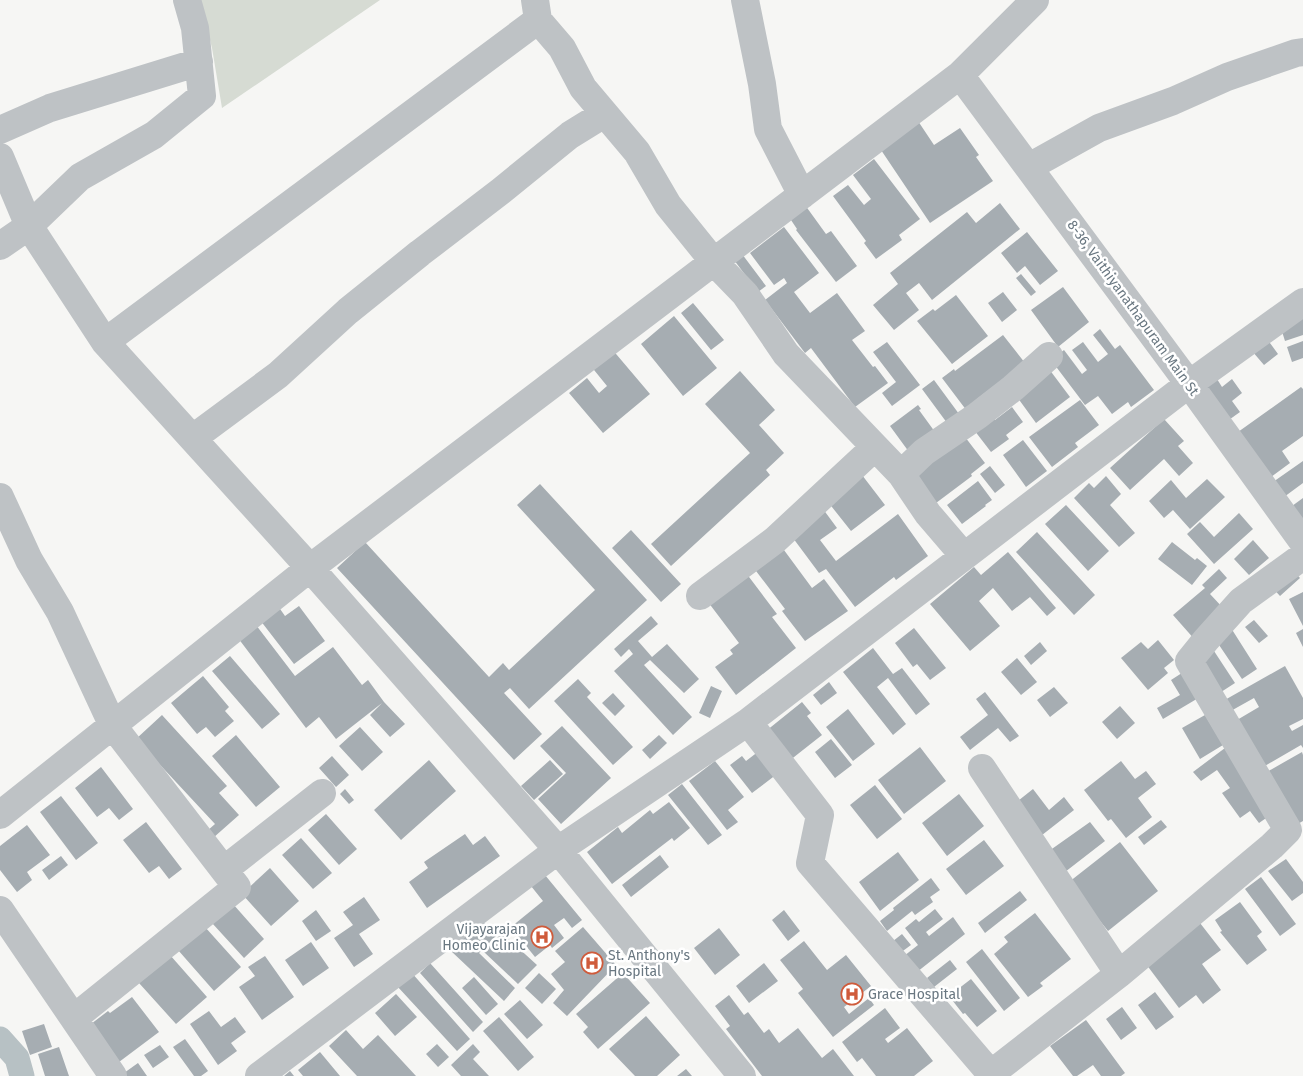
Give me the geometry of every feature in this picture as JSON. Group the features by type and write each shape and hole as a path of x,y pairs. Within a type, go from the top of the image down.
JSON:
{"street":[{"path":"0,246 29,226 80,177 154,135 202,96 195,28 187,0"},
{"path":"745,0 762,84 768,129 802,195"},
{"path":"0,816 310,568 960,75 1034,0"},
{"path":"106,342 536,10 562,48 583,88 636,152 668,205 714,262 745,294 786,354 901,474 928,514 964,556"},
{"path":"1029,167 1099,128 1173,101 1227,77 1303,52"},
{"path":"0,130 50,108 199,62"},
{"name":"8-36, Vaithiyanathapuram Main St","path":"960,75 1189,384 1303,542"},
{"path":"193,438 278,375 348,311 420,253 570,135 604,114"},
{"path":"0,157 29,226 106,342 310,568 558,850 742,1076"},
{"path":"259,1076 558,850 748,722 1189,384 1303,302"},
{"path":"901,474 924,452 977,416 1013,388 1049,356"},
{"path":"700,596 775,540 875,447"},
{"path":"0,497 29,560 60,612 113,726 237,887 74,1018"},
{"path":"748,722 820,815 810,863 990,1075 1120,974 1272,846 1288,830 1189,661 1241,601 1303,556"},
{"path":"982,768 1120,974"},
{"path":"225,869 322,793"},
{"path":"0,910 113,1076"}],"shaded area":[{"path":"200,0 380,0 222,108 212,48"}],"building":[{"path":"918,121 934,145 960,128 979,155 976,157 993,181 930,223 879,147"},
{"path":"874,159 920,219 899,235 902,240 876,259 864,243 866,241 833,196 848,185 864,205 871,199 853,175"},
{"path":"1000,203 1020,229 932,300 919,283 906,293 919,310 894,330 873,305 898,284 890,273 967,212 976,223"},
{"path":"805,205 826,234 831,231 857,266 836,282 796,230 789,217"},
{"path":"784,227 819,273 794,292 810,313 837,293 865,331 852,340 888,383 855,407 811,348 805,353 765,300 787,283 784,278 774,285 750,253"},
{"path":"1027,232 1058,271 1040,285 1025,266 1017,273 1001,253"},
{"path":"739,250 766,286 758,292 731,256"},
{"path":"1021,274 1036,292 1031,296 1016,278"},
{"path":"1063,287 1089,322 1058,347 1031,310"},
{"path":"1003,292 1017,310 1002,322 988,303"},
{"path":"956,295 988,336 952,364 917,321 933,309 935,311"},
{"path":"693,303 724,340 711,350 681,313"},
{"path":"1303,314 1303,335 1285,341 1279,322"},
{"path":"674,316 717,368 683,396 641,344"},
{"path":"1100,329 1115,349 1120,345 1154,390 1131,407 1128,402 1112,414 1098,396 1085,405 1051,360 1064,350 1082,374 1087,370 1072,350 1083,342 1098,362 1108,354 1093,335"},
{"path":"1003,335 1025,363 977,399 982,406 970,415 942,378 954,369 955,371"},
{"path":"1267,339 1278,354 1264,365 1252,351"},
{"path":"1303,341 1303,358 1292,362 1287,347"},
{"path":"887,342 920,385 892,406 882,393 896,382 873,352"},
{"path":"611,348 650,394 603,433 569,393 587,378 599,393 607,386 590,365"},
{"path":"1049,369 1070,397 1036,423 1015,394"},
{"path":"740,371 775,410 759,425 784,453 766,470 770,475 671,566 651,544 750,453 705,404"},
{"path":"1217,379 1222,387 1232,379 1242,393 1232,401 1240,412 1226,422 1203,389"},
{"path":"934,380 962,418 950,427 922,389"},
{"path":"1301,387 1303,389 1303,436 1282,451 1290,463 1271,477 1238,432"},
{"path":"1080,400 1099,425 1075,443 1078,447 1052,467 1029,437"},
{"path":"918,405 921,409 919,410 935,432 909,452 890,426"},
{"path":"1012,407 1023,422 1006,435 1009,439 991,452 971,426 989,412 995,420"},
{"path":"1164,419 1184,441 1178,446 1193,463 1179,476 1164,459 1130,490 1110,468"},
{"path":"962,433 985,463 971,474 972,476 932,506 908,474"},
{"path":"1023,440 1047,471 1026,487 1003,455"},
{"path":"1303,461 1303,483 1284,497 1273,482"},
{"path":"990,466 1005,485 995,493 980,474"},
{"path":"862,475 885,505 851,531 828,502"},
{"path":"1106,476 1121,494 1110,505 1135,533 1119,547 1074,498 1089,483 1094,488"},
{"path":"1207,479 1225,497 1190,529 1173,510 1164,518 1149,501 1171,480 1186,498"},
{"path":"978,481 992,500 962,524 947,505"},
{"path":"540,484 647,600 529,709 510,688 504,693 542,734 514,760 337,568 365,542 489,677 503,663 509,670 595,590 517,505"},
{"path":"1303,498 1303,521 1292,506"},
{"path":"1066,505 1109,551 1088,571 1045,524"},
{"path":"823,509 837,528 820,540 836,561 898,514 928,556 896,580 894,577 855,607 826,569 819,573 790,534"},
{"path":"1239,513 1253,529 1214,564 1187,534 1200,522 1214,537"},
{"path":"631,530 681,584 661,602 612,548"},
{"path":"1037,532 1095,595 1074,615 1016,552"},
{"path":"1253,540 1269,558 1249,575 1234,559"},
{"path":"1172,542 1195,560 1197,558 1207,566 1192,585 1158,559"},
{"path":"781,546 812,588 824,579 848,611 805,641 782,611 785,609 753,567"},
{"path":"1008,552 1056,608 1047,616 1030,597 1012,611 993,588 979,601 1000,626 970,651 930,604 974,567 981,575"},
{"path":"1291,568 1300,578 1280,596 1270,585"},
{"path":"743,569 777,614 772,617 796,648 736,695 715,667 733,654 730,650 739,643 705,598"},
{"path":"1219,569 1227,578 1210,594 1224,609 1196,641 1173,615 1205,588 1202,585"},
{"path":"1303,592 1303,626 1289,599"},
{"path":"278,606 285,616 299,606 325,641 294,664 260,620"},
{"path":"651,616 658,624 638,641 652,657 667,644 699,679 684,693 650,660 644,665 692,717 673,735 614,671 633,654 629,649 621,657 614,649"},
{"path":"1254,620 1268,636 1259,643 1245,627"},
{"path":"256,625 295,676 333,647 362,685 368,680 384,702 405,724 390,737 370,715 382,703 336,739 319,717 306,728 238,638"},
{"path":"914,628 946,668 930,680 917,664 913,667 895,643"},
{"path":"1231,628 1257,669 1242,679 1215,639"},
{"path":"1303,629 1303,647 1296,633"},
{"path":"1158,640 1174,660 1164,668 1168,673 1148,690 1121,658 1141,642 1148,649"},
{"path":"1040,642 1047,651 1031,665 1024,656"},
{"path":"873,648 893,674 902,668 930,704 916,715 888,678 877,687 906,724 893,735 843,672"},
{"path":"1214,651 1235,683 1218,694 1197,662"},
{"path":"230,656 280,714 262,729 212,671"},
{"path":"1017,658 1037,682 1021,695 1001,672"},
{"path":"1285,666 1303,698 1303,719 1289,726 1292,731 1303,725 1303,748 1301,745 1263,767 1237,720 1259,707 1254,698 1229,712 1223,701"},
{"path":"1185,671 1200,697 1163,719 1157,708 1180,695 1171,680"},
{"path":"203,676 229,707 225,711 234,721 215,737 206,727 197,734 171,703"},
{"path":"578,679 591,693 587,697 633,747 613,765 554,701"},
{"path":"829,682 837,693 821,705 813,695"},
{"path":"711,686 722,691 710,718 699,713"},
{"path":"1054,687 1068,703 1050,717 1037,700"},
{"path":"985,692 1019,736 1010,742 998,728 970,750 960,737 988,715 976,699"},
{"path":"613,693 625,706 615,716 602,703"},
{"path":"802,702 811,713 807,716 822,735 789,761 766,731"},
{"path":"1120,706 1135,723 1117,739 1102,722"},
{"path":"848,709 875,744 853,761 826,727"},
{"path":"162,715 227,786 219,793 239,815 213,838 207,831 215,824 136,739"},
{"path":"1205,715 1223,745 1200,759 1182,728"},
{"path":"562,726 611,778 561,824 538,799 566,773 540,746"},
{"path":"360,727 383,752 362,771 339,746"},
{"path":"236,735 280,787 256,807 212,756"},
{"path":"659,735 667,743 650,759 642,750"},
{"path":"831,739 852,765 835,778 815,752"},
{"path":"1229,745 1272,814 1259,823 1250,811 1240,818 1222,793 1230,788 1217,770 1201,781 1193,772"},
{"path":"920,747 946,781 904,814 878,780"},
{"path":"759,751 777,774 752,793 730,765 742,756 746,761"},
{"path":"1302,752 1303,821 1296,825 1265,773"},
{"path":"332,756 349,775 336,787 319,768"},
{"path":"429,760 456,791 401,840 374,810"},
{"path":"550,760 563,774 534,800 521,786"},
{"path":"715,761 744,797 728,810 738,822 727,830 689,781"},
{"path":"1121,761 1135,779 1146,771 1156,784 1138,798 1152,817 1126,838 1111,819 1108,821 1084,790"},
{"path":"101,767 133,809 119,820 109,808 97,817 75,788"},
{"path":"682,784 722,835 708,845 668,795"},
{"path":"875,785 902,819 877,839 850,805"},
{"path":"345,789 354,800 349,804 340,794"},
{"path":"1033,789 1049,810 1064,797 1074,810 1037,839 1009,808"},
{"path":"959,794 984,826 947,856 922,823"},
{"path":"61,796 98,843 76,860 40,812"},
{"path":"669,802 690,828 674,841 672,838 612,884 587,852 618,827 622,833 650,810 653,814"},
{"path":"326,814 357,849 339,865 308,830"},
{"path":"1161,820 1167,827 1144,845 1138,837"},
{"path":"146,822 182,869 169,879 159,866 149,873 123,840"},
{"path":"1090,822 1105,841 1065,872 1049,851"},
{"path":"27,825 50,855 27,872 32,880 17,892 0,870 0,846"},
{"path":"465,834 473,845 485,836 500,856 427,908 409,882 428,868 424,862"},
{"path":"301,838 332,873 313,889 282,855"},
{"path":"984,840 1004,866 966,895 946,869"},
{"path":"1120,842 1158,891 1108,931 1069,882"},
{"path":"898,852 919,880 880,911 859,882"},
{"path":"660,855 669,867 631,897 622,885"},
{"path":"61,856 68,865 49,880 42,870"},
{"path":"1286,859 1303,882 1303,893 1292,901 1268,871"},
{"path":"270,868 299,901 271,926 242,894"},
{"path":"545,875 582,920 572,928 564,918 554,925 564,938 552,948 550,945 535,957 511,927 543,901 531,886"},
{"path":"1261,877 1296,924 1280,936 1245,889"},
{"path":"931,878 940,890 930,897 933,902 915,915 912,911 887,931 880,921 894,910 893,908"},
{"path":"1020,891 1027,900 985,933 978,923"},
{"path":"364,897 380,920 359,934 373,954 354,967 334,938 353,925 343,912"},
{"path":"1240,902 1262,932 1257,936 1267,950 1247,965 1220,932 1222,931 1215,920"},
{"path":"233,904 264,939 244,958 212,923"},
{"path":"935,909 943,919 926,932 929,936 953,917 965,934 917,972 904,956 918,945 905,928 916,919 919,922"},
{"path":"316,910 331,931 316,941 302,921"},
{"path":"784,910 800,931 788,941 772,920"},
{"path":"1035,913 1071,959 1040,983 1043,986 1028,997 994,954 1008,942 1004,937"},
{"path":"481,920 497,935 479,953 515,988 504,1001 451,951"},
{"path":"1200,923 1221,950 1202,964 1221,990 1203,1004 1196,995 1179,1008 1146,964"},
{"path":"205,927 241,967 214,991 178,950"},
{"path":"583,927 616,965 567,1016 553,1003 564,990 551,974 565,962 555,951"},
{"path":"719,928 740,955 715,975 694,948"},
{"path":"502,933 537,965 518,984 484,952"},
{"path":"902,934 911,945 896,956 888,945"},
{"path":"804,941 827,970 846,955 871,986 844,1007 849,1014 869,998 874,1005 833,1037 798,993 803,989 780,960"},
{"path":"311,942 329,968 303,986 285,960"},
{"path":"982,949 1020,998 1004,1011 966,962"},
{"path":"170,955 207,997 176,1024 139,983"},
{"path":"265,956 294,997 262,1020 239,987 255,976 248,967"},
{"path":"950,960 957,969 934,987 927,978"},
{"path":"430,963 483,1022 473,1032 420,973"},
{"path":"764,963 778,981 749,1003 736,986"},
{"path":"411,972 470,1039 457,1051 397,986"},
{"path":"539,973 556,989 542,1004 525,988"},
{"path":"623,973 650,1003 598,1049 583,1032 588,1027 576,1014"},
{"path":"474,977 498,1004 486,1015 462,988"},
{"path":"971,979 997,1011 977,1027 965,1013 963,1014 949,996"},
{"path":"1155,992 1174,1017 1156,1030 1138,1005"},
{"path":"396,994 417,1017 395,1036 375,1013"},
{"path":"729,995 744,1015 748,1012 764,1033 769,1029 779,1043 798,1028 822,1058 833,1049 854,1076 762,1076 726,1029 730,1026 715,1006"},
{"path":"132,997 159,1032 119,1062 91,1024 108,1011 110,1013"},
{"path":"520,1000 543,1025 527,1039 504,1014"},
{"path":"1122,1007 1137,1028 1121,1040 1106,1019"},
{"path":"885,1008 900,1028 885,1039 888,1043 907,1028 933,1061 914,1076 876,1076 862,1058 857,1062 842,1042"},
{"path":"209,1011 221,1027 235,1017 246,1032 231,1043 237,1051 218,1065 190,1024"},
{"path":"646,1016 680,1055 657,1076 635,1076 609,1049"},
{"path":"499,1017 534,1057 518,1071 483,1031"},
{"path":"1086,1020 1125,1073 1121,1076 1101,1076 1093,1065 1077,1076 1073,1076 1050,1046"},
{"path":"44,1024 52,1047 30,1055 22,1031"},
{"path":"346,1030 363,1049 378,1035 416,1076 357,1076 329,1046"},
{"path":"185,1039 208,1071 201,1076 194,1076 173,1047"},
{"path":"437,1044 449,1057 438,1067 426,1054"},
{"path":"473,1044 480,1052 473,1059 489,1076 461,1076 451,1065"},
{"path":"160,1045 169,1057 153,1068 144,1055"},
{"path":"59,1047 69,1076 45,1076 38,1054"},
{"path":"320,1052 340,1076 303,1076 298,1070"},
{"path":"138,1063 147,1076 127,1076 124,1073"},
{"path":"686,1069 692,1076 677,1076"},
{"path":"290,1071 294,1076 284,1076"}],"waterway":[{"path":"0,1039 17,1058 22,1076"}],"place":[{"name":"Vijayarajan Homeo Clinic","path":"542,937"},
{"name":"St. Anthony's Hospital","path":"592,963"},
{"name":"Grace Hospital","path":"852,994"}]}
